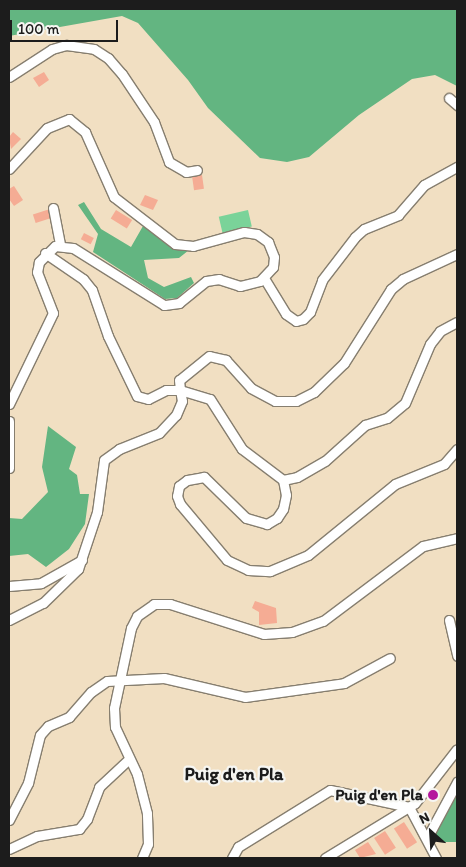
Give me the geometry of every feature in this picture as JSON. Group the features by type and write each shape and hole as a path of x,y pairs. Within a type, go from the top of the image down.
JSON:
{"street":[{"path":"9,77 52,49 66,45 94,49 108,58 122,74 154,122 169,162 186,172 197,170"},
{"path":"449,98 457,105"},
{"path":"9,169 47,128 69,119 85,132 114,197 175,244 184,246 244,232 257,234 271,245 274,258 273,267 264,278 248,285 219,279 206,281 179,303 164,305 74,248 60,245 45,253 37,272 53,313 9,404"},
{"path":"264,278 286,314 296,321 303,318 310,312 322,280 355,237 364,230 398,215 424,185 457,167"},
{"path":"53,208 60,245"},
{"path":"45,253 83,278 92,290 108,336 137,396 148,399 166,390 180,390 210,399 242,449 283,480 286,495 282,508 277,518 267,524 246,518 204,477 187,480 179,486 177,496 180,504 227,560 248,570 270,571 308,554 395,484 444,464 457,449"},
{"path":"9,620 56,594 82,560 97,512 104,460 168,426 182,401 179,380 209,356 226,360 251,388 274,401 296,401 314,392 344,363 391,288 403,278 457,254"},
{"path":"283,480 311,471 347,438 365,425 387,418 405,403 430,344 440,331 457,322"},
{"path":"9,421 9,468"},
{"path":"142,858 148,844 147,813 137,774 115,727 114,708 131,628 137,616 154,604 170,604 264,634 292,632 323,621 423,546 457,538"},
{"path":"9,586 41,583 82,560"},
{"path":"448,620 457,656"},
{"path":"9,820 28,783 40,736 48,726 69,717 91,692 107,681 120,678 164,678 245,697 344,683 390,658"},
{"path":"325,858 410,807 425,793 444,763 457,749"},
{"path":"9,849 36,836 79,829 87,819 99,787 118,766 129,759"},
{"path":"427,838 457,782"},
{"path":"232,858 238,847 330,790 410,807 436,858"}],"green space":[{"path":"9,9 457,9 457,86 435,75 412,79 359,115 309,157 287,162 260,158 208,108 188,80 138,23 122,16 9,36"},
{"path":"84,202 101,229 131,247 143,226 169,246 189,250 179,258 144,260 148,278 164,287 191,277 194,283 177,298 165,299 93,252 98,234 78,205"},
{"path":"248,210 252,227 223,233 219,217"},
{"path":"48,426 76,447 69,469 77,475 80,494 89,494 85,524 69,549 46,567 28,554 9,556 9,518 22,519 48,492 42,467"},
{"path":"457,794 457,842 443,842 433,835"}],"building":[{"path":"44,72 49,80 39,87 33,78"},
{"path":"13,132 21,139 11,149 9,137"},
{"path":"202,175 204,189 194,190 192,176"},
{"path":"14,186 23,200 14,206 9,199 9,189"},
{"path":"145,195 158,200 153,210 140,205"},
{"path":"50,209 53,218 36,223 33,215"},
{"path":"116,210 132,220 127,229 111,218"},
{"path":"84,233 94,238 91,244 81,239"},
{"path":"255,601 276,608 277,623 259,625 259,612 252,608"},
{"path":"404,822 417,842 407,849 394,829"},
{"path":"385,831 396,848 385,855 374,838"},
{"path":"368,842 376,854 360,858 355,850"}],"place":[{"name":"Puig d'en Pla","path":"433,795"}],"district":[{"name":"Puig d'en Pla","path":"234,774"}]}
